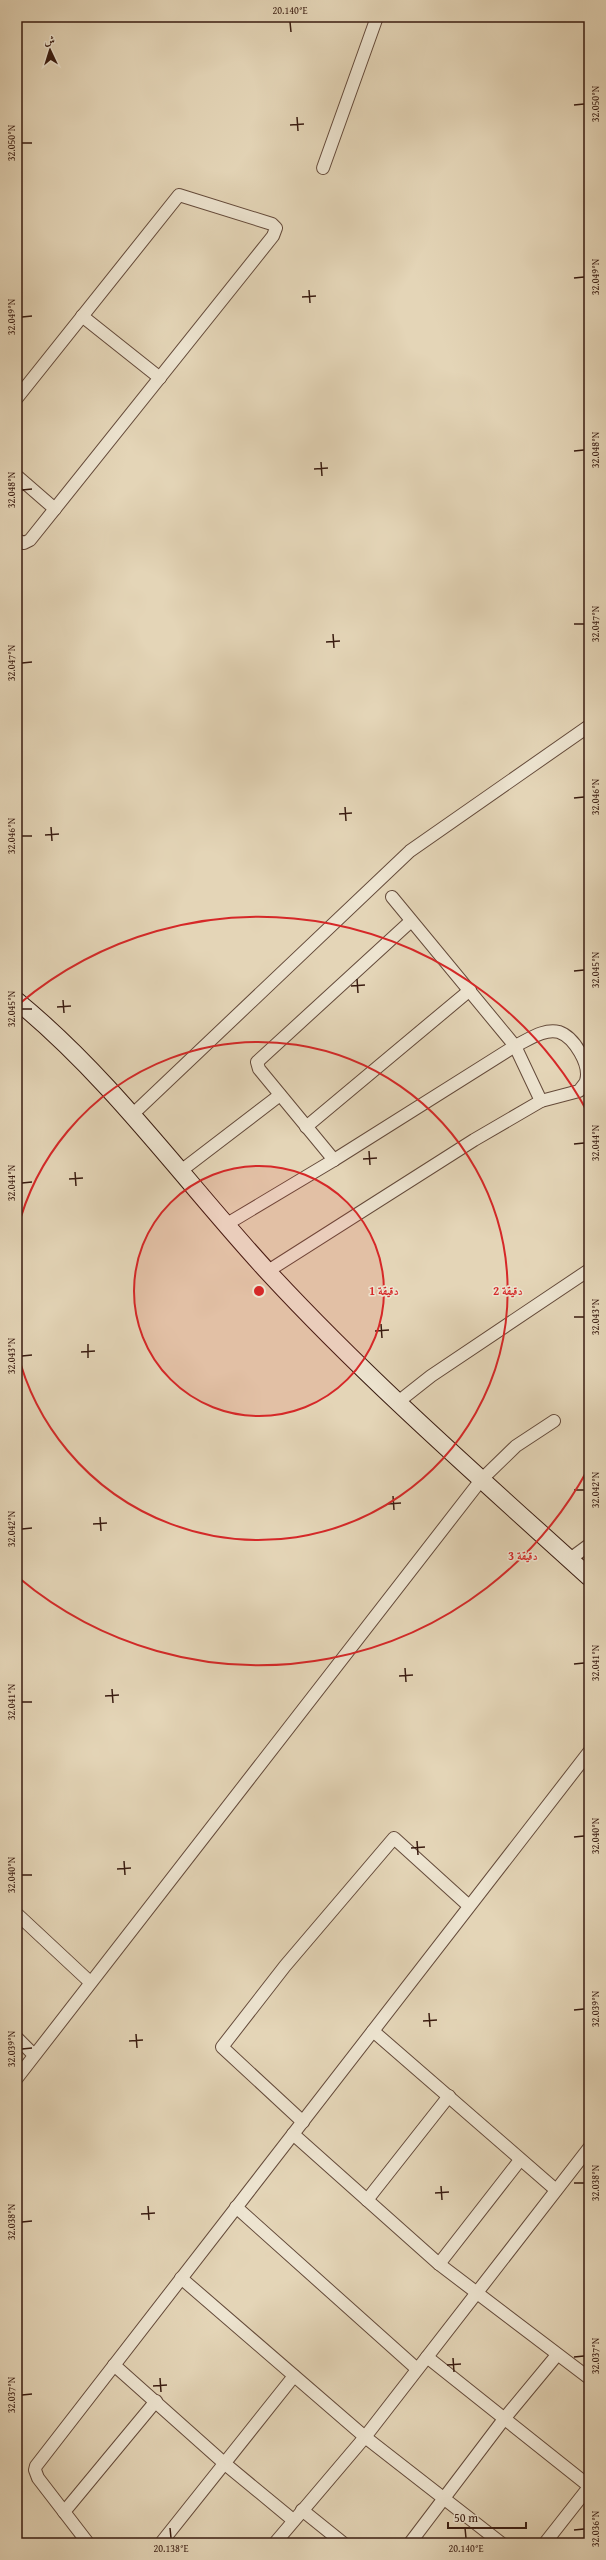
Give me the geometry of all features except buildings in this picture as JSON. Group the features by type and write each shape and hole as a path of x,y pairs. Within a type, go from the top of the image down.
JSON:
{"main road":[{"path":"17,1001 72,1051 133,1114 268,1272 398,1402 481,1480 589,1576"}],"street":[{"path":"323,168 377,17"},
{"path":"17,398 179,195 272,224 276,228 276,232 30,540 19,542"},
{"path":"82,316 160,378"},
{"path":"17,476 54,509"},
{"path":"133,1114 410,851 589,726"},
{"path":"392,897 515,1046 541,1101"},
{"path":"334,1160 259,1069 257,1062 411,921"},
{"path":"306,1127 470,990"},
{"path":"227,1224 334,1160 515,1046 543,1032 559,1032 572,1041 586,1066 586,1081 579,1091 541,1101 474,1140 268,1272"},
{"path":"182,1170 280,1095"},
{"path":"398,1402 431,1376 589,1270"},
{"path":"17,2078 481,1480 516,1446 554,1421"},
{"path":"570,1559 589,1545"},
{"path":"88,2543 38,2478 35,2470 36,2466 589,1752"},
{"path":"303,2122 222,2046 285,1966 394,1838 469,1906"},
{"path":"17,1914 90,1982"},
{"path":"373,2031 556,2190"},
{"path":"17,2038 34,2055"},
{"path":"367,2200 449,2096"},
{"path":"293,2134 439,2264 475,2293 589,2378"},
{"path":"275,2543 365,2437 475,2293 589,2148"},
{"path":"439,2264 520,2160"},
{"path":"236,2207 417,2369"},
{"path":"181,2278 365,2437 501,2543"},
{"path":"410,2543 504,2419 557,2355"},
{"path":"427,2357 589,2487 545,2543"},
{"path":"114,2365 224,2463 294,2520"},
{"path":"161,2543 294,2376"},
{"path":"64,2512 156,2402"},
{"path":"302,2510 344,2543"}]}
